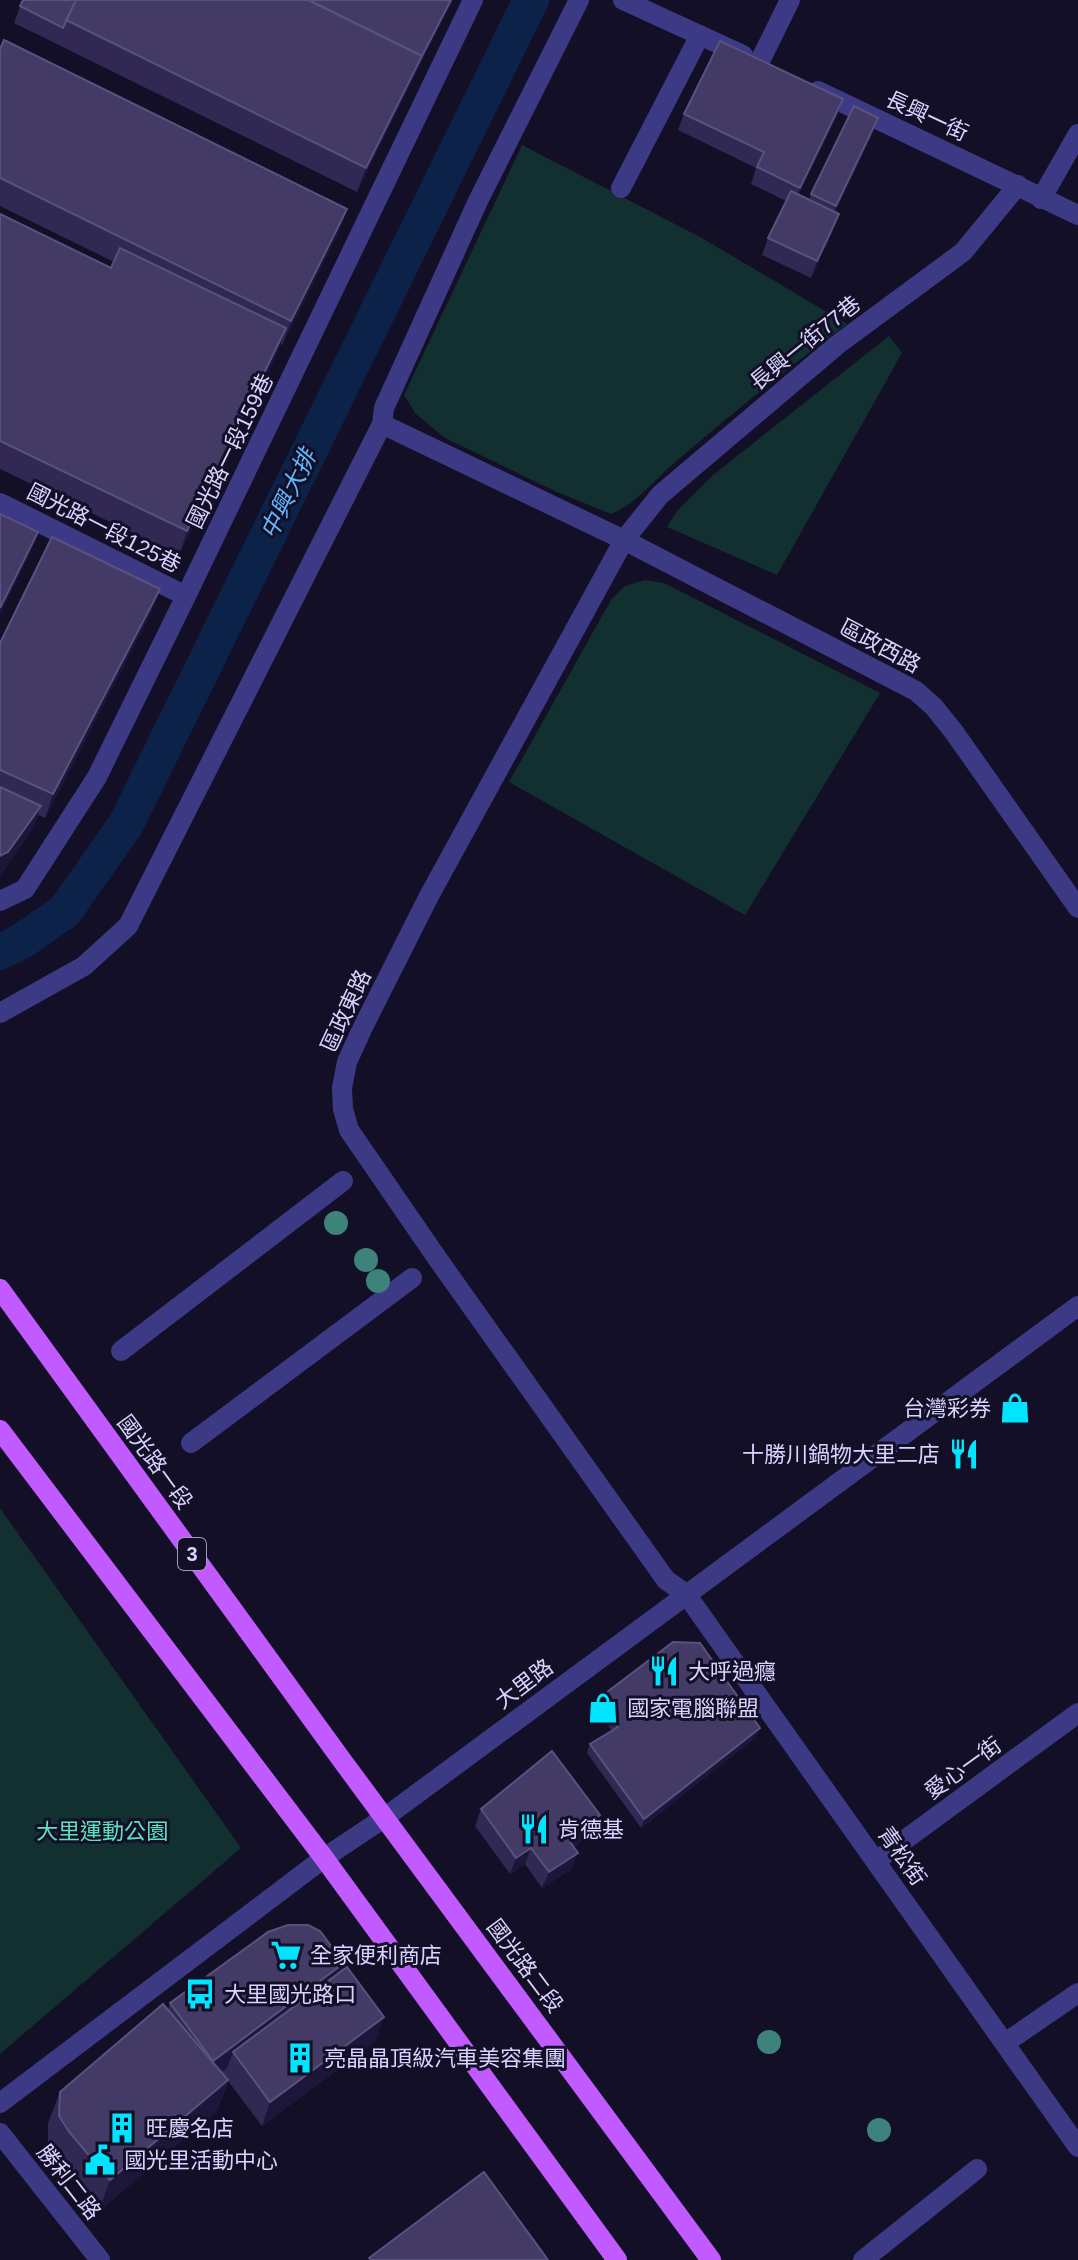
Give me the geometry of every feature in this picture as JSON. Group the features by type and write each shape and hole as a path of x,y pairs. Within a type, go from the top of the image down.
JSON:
{"main road":[{"name":"國光路一段","path":"0,1289 384,1818"},
{"path":"0,1430 324,1858 617,2260"},
{"name":"國光路二段","path":"384,1818 711,2260"}],"street":[{"name":"國光路一段159巷","path":"0,901 25,889 97,777 186,596 360,219 473,0"},
{"path":"0,1013 84,966 128,926 382,424 384,408 478,201 579,0"},
{"path":"623,0 766,66 790,0"},
{"path":"621,188 700,35"},
{"name":"長興一街","path":"802,83 1078,215"},
{"path":"1041,199 1078,134"},
{"path":"1057,174 1078,158"},
{"name":"長興一街77巷","path":"624,540 660,495 837,345 963,252 1018,185"},
{"name":"區政西路","path":"382,424 624,540 916,691 954,732 1078,908"},
{"name":"國光路一段125巷","path":"0,503 186,596"},
{"name":"區政東路","path":"624,540 422,909 347,1062 342,1088 343,1109 349,1130 437,1258 666,1580 686,1594"},
{"path":"121,1351 343,1181"},
{"path":"191,1443 412,1278"},
{"name":"大里路","path":"0,2103 324,1858 384,1818 1078,1306"},
{"name":"青松街","path":"686,1594 1078,2147"},
{"name":"愛心一街","path":"876,1861 1078,1713"},
{"path":"1005,2043 1078,1993"},
{"name":"勝利二路","path":"0,2133 100,2260"},
{"path":"863,2260 977,2169"}],"green space":[{"path":"522,145 702,238 847,324 737,410 636,498 611,514 557,492 445,438 415,413 404,395"},
{"path":"889,336 902,353 777,575 667,527 677,511 713,475"},
{"path":"645,580 664,583 880,693 745,915 509,782 611,600 625,586"},
{"name":"大里運動公園","path":"0,1508 241,1848 0,2054"}],"building":[{"path":"23,0 76,0 63,28 20,6"},
{"path":"76,0 308,0 422,56 366,168 66,20"},
{"path":"309,0 451,0 422,56"},
{"path":"4,40 347,209 291,321 0,178 0,49"},
{"path":"720,41 843,99 800,188 757,167 764,152 684,114"},
{"path":"854,106 878,118 836,206 811,194"},
{"path":"791,191 839,214 817,261 768,238"},
{"path":"0,214 111,268 120,248 286,328 187,531 0,441"},
{"path":"0,514 38,532 0,608"},
{"path":"52,537 160,589 53,794 0,770 0,643"},
{"path":"0,787 41,806 8,852 0,856"},
{"path":"673,1642 700,1643 760,1728 644,1819 590,1744 618,1727 598,1699"},
{"name":"肯德基","path":"552,1751 600,1815 568,1839 578,1853 549,1872 531,1848 516,1858 481,1809"},
{"path":"288,1925 308,1925 320,1931 344,1963 213,2061 170,2003 268,1932"},
{"name":"亮晶晶頂級汽車美容集團","path":"347,1967 384,2017 270,2102 233,2052"},
{"name":"旺慶名店","path":"163,2004 228,2080 110,2180 59,2116 60,2092"},
{"path":"484,2172 548,2260 369,2258"}],"waterway":[{"name":"中興大排","path":"0,952 22,941 65,911 126,824 531,0"}],"place":[{"name":"台灣彩券","path":"1015,1408"},
{"name":"十勝川鍋物大里二店","path":"964,1454"},
{"name":"大呼過癮","path":"664,1671"},
{"name":"國家電腦聯盟","path":"603,1708"},
{"name":"肯德基","path":"534,1829"},
{"name":"全家便利商店","path":"286,1955"},
{"name":"大里國光路口","path":"200,1994"},
{"name":"亮晶晶頂級汽車美容集團","path":"300,2058"},
{"name":"旺慶名店","path":"122,2128"},
{"name":"國光里活動中心","path":"100,2160"}]}
